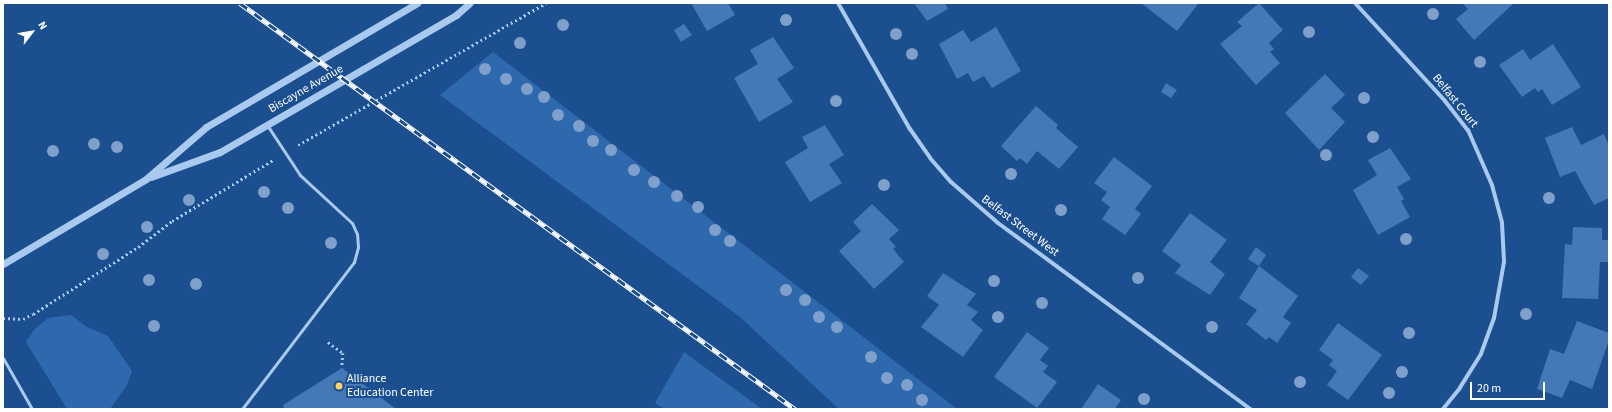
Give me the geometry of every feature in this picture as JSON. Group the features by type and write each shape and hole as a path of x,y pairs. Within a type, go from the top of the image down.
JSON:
{"street":[{"name":"Biscayne Avenue","path":"3,264 146,179 206,127 417,3"},
{"name":"Biscayne Avenue","path":"146,179 220,152 456,15 470,3"},
{"name":"Belfast Street West","path":"838,3 910,129 930,158 951,182 998,223 1250,409"},
{"name":"Belfast Court","path":"1355,3 1446,101 1468,130 1488,172 1502,223 1504,262 1494,318 1481,354 1460,388 1443,409"}],"lane":[{"path":"242,409 354,262 358,248 357,234 352,223 345,214 300,175 267,124"},
{"path":"3,358 32,409"}],"path":[{"path":"328,342 343,353 342,368"}],"shaded area":[{"path":"493,52 957,409 839,409 740,317 440,95"},
{"path":"71,315 87,327 108,336 132,371 127,385 110,409 67,409 26,342 34,330 48,318"},
{"path":"684,352 762,409 664,409 655,403"}],"building":[{"path":"691,3 728,3 735,15 707,31"},
{"path":"914,3 945,3 948,9 927,21"},
{"path":"1141,3 1199,3 1177,31"},
{"path":"1259,3 1283,30 1269,43 1274,49 1270,52 1280,63 1256,85 1220,44 1242,26 1237,22"},
{"path":"1462,3 1514,3 1474,40 1456,19 1468,9"},
{"path":"684,24 692,35 681,42 674,30"},
{"path":"996,27 1021,71 992,88 984,76 973,82 968,73 957,79 939,44 963,30 971,42"},
{"path":"773,37 794,68 777,79 793,102 759,122 734,78 758,64 750,50"},
{"path":"1553,44 1581,87 1552,105 1542,89 1538,92 1535,88 1522,97 1499,65 1523,49 1530,60"},
{"path":"1325,74 1345,95 1331,108 1345,122 1319,150 1285,113"},
{"path":"1166,83 1177,90 1171,98 1161,92"},
{"path":"1036,106 1058,125 1056,128 1078,147 1059,169 1037,151 1027,164 1020,158 1017,161 1001,146"},
{"path":"825,125 844,155 829,164 842,183 810,202 785,162 808,148 802,137"},
{"path":"1572,127 1581,145 1604,134 1609,146 1609,198 1594,205 1575,171 1560,177 1545,138"},
{"path":"1390,148 1411,179 1397,187 1404,199 1401,201 1410,217 1378,235 1353,190 1377,175 1368,160"},
{"path":"1114,157 1152,186 1135,209 1141,214 1125,235 1102,219 1110,207 1101,200 1107,192 1094,183"},
{"path":"872,204 899,230 889,239 896,247 893,249 904,262 874,289 839,251 861,231 853,222"},
{"path":"1190,213 1227,240 1210,262 1225,274 1210,295 1175,273 1181,265 1162,251"},
{"path":"1573,227 1602,228 1602,240 1609,240 1609,262 1600,262 1598,299 1562,298 1565,244 1572,245"},
{"path":"1256,247 1266,255 1259,266 1248,259"},
{"path":"1259,266 1298,296 1283,317 1291,323 1277,343 1269,337 1266,340 1246,324 1257,310 1239,298"},
{"path":"1358,268 1369,276 1361,285 1351,277"},
{"path":"943,273 976,294 967,305 978,312 971,320 983,330 963,357 921,327 939,305 927,296"},
{"path":"1577,321 1609,333 1609,340 1592,389 1570,380 1562,398 1537,389 1550,349 1564,354"},
{"path":"1338,323 1382,355 1348,400 1327,385 1337,371 1329,365 1333,360 1319,350"},
{"path":"1027,332 1049,348 1040,360 1048,366 1043,372 1057,382 1037,408 994,377"},
{"name":"Alliance Education Center","path":"342,368 396,409 284,409 283,405"},
{"path":"1098,384 1121,400 1115,409 1081,409"}],"railway":[{"path":"240,3 795,409"}],"place":[{"name":"Alliance Education Center","path":"339,386"}]}
